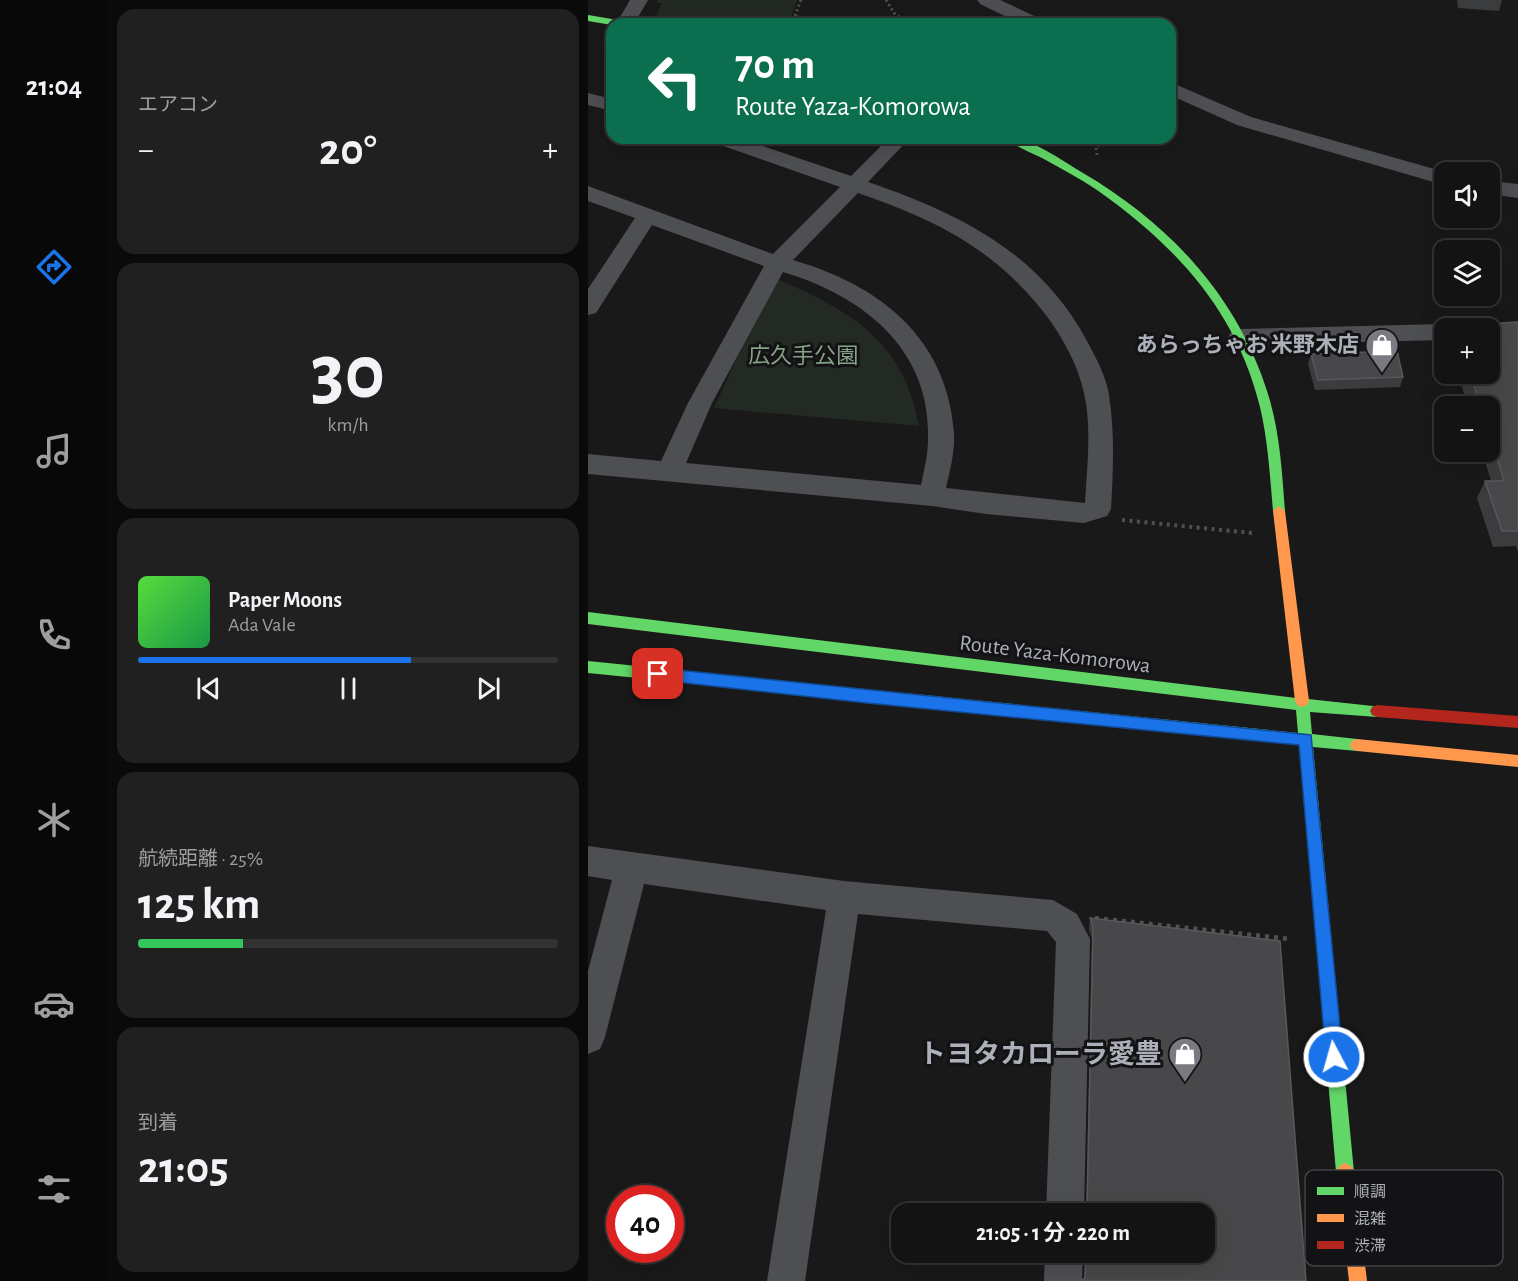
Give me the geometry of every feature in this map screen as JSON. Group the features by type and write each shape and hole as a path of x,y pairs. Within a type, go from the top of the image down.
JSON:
{"main road":[{"path":"588,18 606,21"},
{"path":"1024,144 1078,170 1118,196 1182,253 1213,291 1240,336 1260,385 1271,434 1280,535 1306,739 1322,943 1346,1170"},
{"name":"Route Yaza-Komorowa","path":"588,618 1302,705 1518,722"},
{"path":"588,667 1518,761"},
{"path":"1356,1266 1358,1281"}],"street":[{"path":"628,18 639,0"},
{"path":"986,0 1024,18"},
{"path":"1176,91 1244,121 1434,176"},
{"path":"588,99 606,104"},
{"path":"588,464 932,496 986,504 1084,513 1093,512 1098,508 1101,450 1097,394 1089,366 1067,326 1035,285 996,249 942,218 905,201 737,144"},
{"path":"669,472 700,403 777,263 894,144"},
{"path":"1500,189 1518,191"},
{"path":"588,193 777,263 828,279 881,310 919,352 929,371 938,403 941,433 932,496"},
{"path":"588,307 647,216"},
{"path":"1240,336 1434,332"},
{"path":"588,861 844,897 1053,916 1065,925 1073,939 1065,1203"},
{"path":"588,1037 632,866"},
{"path":"786,1281 844,897"},
{"path":"1063,1281 1064,1263"}],"path":[{"path":"801,0 795,16 801,18"},
{"path":"886,0 894,13 900,18"},
{"path":"1084,513 1108,519 1280,535"},
{"path":"1065,925 1086,917 1322,943"}],"green space":[{"path":"658,0 797,0 791,18 655,18 662,3 657,3"},
{"name":"広久手公園","path":"777,279 828,304 850,317 870,333 887,351 901,372 912,397 919,426 714,408 771,283"}],"building":[{"path":"1518,322 1518,531 1502,531 1485,481 1504,481 1498,462 1500,396 1478,396 1473,384 1500,384 1500,323"},
{"path":"1397,351 1403,377 1318,380 1311,354"},
{"name":"トヨタカローラ愛豊","path":"1090,918 1280,941 1306,1281 1080,1281 1085,1278 1086,1263 1215,1263 1215,1203 1087,1203 1093,928"}],"traffic: fast":[{"path":"588,18 606,21"},
{"path":"1022,144 1093,183 1131,210 1166,239 1197,271 1224,307 1246,348 1266,408 1279,511"},
{"path":"588,618 1302,705 1377,711"},
{"path":"588,667 1357,745"},
{"path":"1302,701 1345,1170"}],"traffic: slow":[{"path":"1279,511 1302,701"},
{"path":"1357,745 1518,761"},
{"path":"1356,1266 1358,1281"}],"traffic: jam":[{"path":"1377,711 1518,722"}],"place":[{"name":"あらっちゃお 米野木店","path":"1382,374"},
{"name":"トヨタカローラ愛豊","path":"1185,1083"}],"route":[{"path":"658,674 867,697 1306,739 1322,943 1334,1057"}]}
